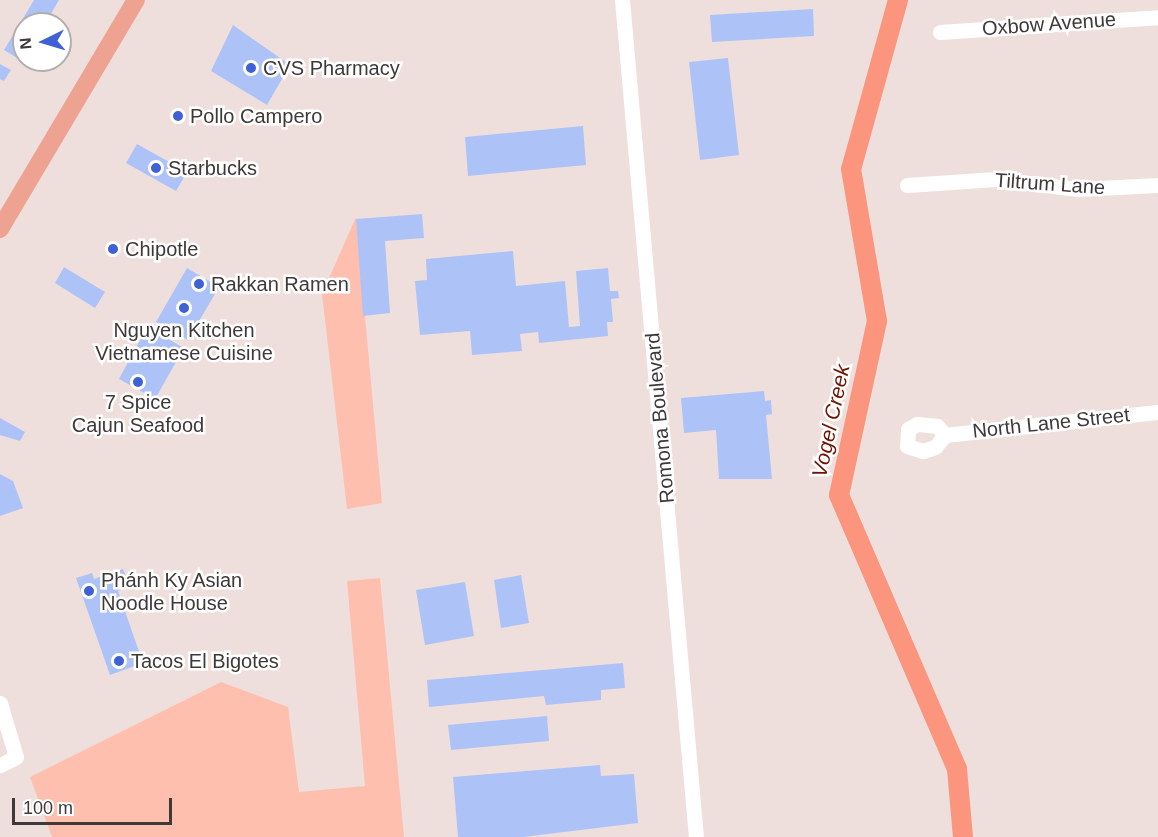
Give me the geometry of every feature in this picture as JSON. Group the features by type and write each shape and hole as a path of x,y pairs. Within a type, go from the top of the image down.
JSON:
{"main road":[{"path":"0,229 136,0"}],"street":[{"name":"Romona Boulevard","path":"622,0 696,837"},
{"name":"Oxbow Avenue","path":"940,32 1158,17"},
{"name":"Tiltrum Lane","path":"907,186 996,179 1078,189 1158,185"},
{"name":"North Lane Street","path":"945,435 1158,412"},
{"path":"0,703 16,757 0,765"}],"shaded area":[{"path":"356,217 382,503 347,509 322,294"},
{"path":"380,578 404,837 52,837 30,777 221,682 288,707 299,792 365,786 347,581"}],"building":[{"path":"34,0 59,0 52,12 27,12"},
{"path":"813,9 814,36 712,42 710,15"},
{"name":"CVS Pharmacy","path":"233,25 290,65 267,105 211,71"},
{"path":"12,37 12,55 4,50"},
{"path":"728,58 739,155 700,160 689,62"},
{"path":"0,64 11,70 4,81 0,79"},
{"path":"583,126 586,165 468,176 465,137"},
{"name":"Starbucks","path":"137,144 187,172 176,191 126,163"},
{"path":"422,214 424,238 385,241 390,313 363,316 356,219"},
{"path":"513,251 516,286 565,281 569,327 580,326 576,271 608,268 610,291 618,291 619,298 611,299 613,322 607,322 608,336 539,343 538,332 520,334 522,351 472,355 470,331 420,335 415,281 427,280 426,259"},
{"path":"64,267 105,292 95,308 55,283"},
{"path":"187,268 219,287 188,340 156,322"},
{"path":"147,327 184,348 155,399 119,379"},
{"path":"764,391 765,401 771,400 772,414 766,415 772,479 719,479 716,430 684,433 681,398"},
{"path":"0,418 25,432 20,441 0,435"},
{"path":"0,474 13,481 23,508 0,516"},
{"path":"123,569 130,586 118,591 143,663 110,675 76,578 92,573 94,579"},
{"path":"521,575 529,623 501,628 494,580"},
{"path":"465,582 474,636 425,645 416,590"},
{"path":"623,663 625,688 601,690 601,700 546,705 544,696 429,707 427,680"},
{"path":"547,716 549,741 451,750 448,725"},
{"path":"600,765 601,776 634,774 638,823 523,837 458,837 453,777"}],"waterway":[{"name":"Vogel Creek","path":"898,0 851,169 877,321 839,495 957,769 963,837"}],"place":[{"name":"CVS Pharmacy","path":"251,68"},
{"name":"Pollo Campero","path":"178,116"},
{"name":"Starbucks","path":"156,168"},
{"name":"Chipotle","path":"113,249"},
{"name":"Rakkan Ramen","path":"199,284"},
{"name":"Nguyen Kitchen Vietnamese Cuisine","path":"184,308"},
{"name":"7 Spice Cajun Seafood","path":"138,382"},
{"name":"Phánh Ky Asian Noodle House","path":"89,591"},
{"name":"Tacos El Bigotes","path":"119,661"}]}
